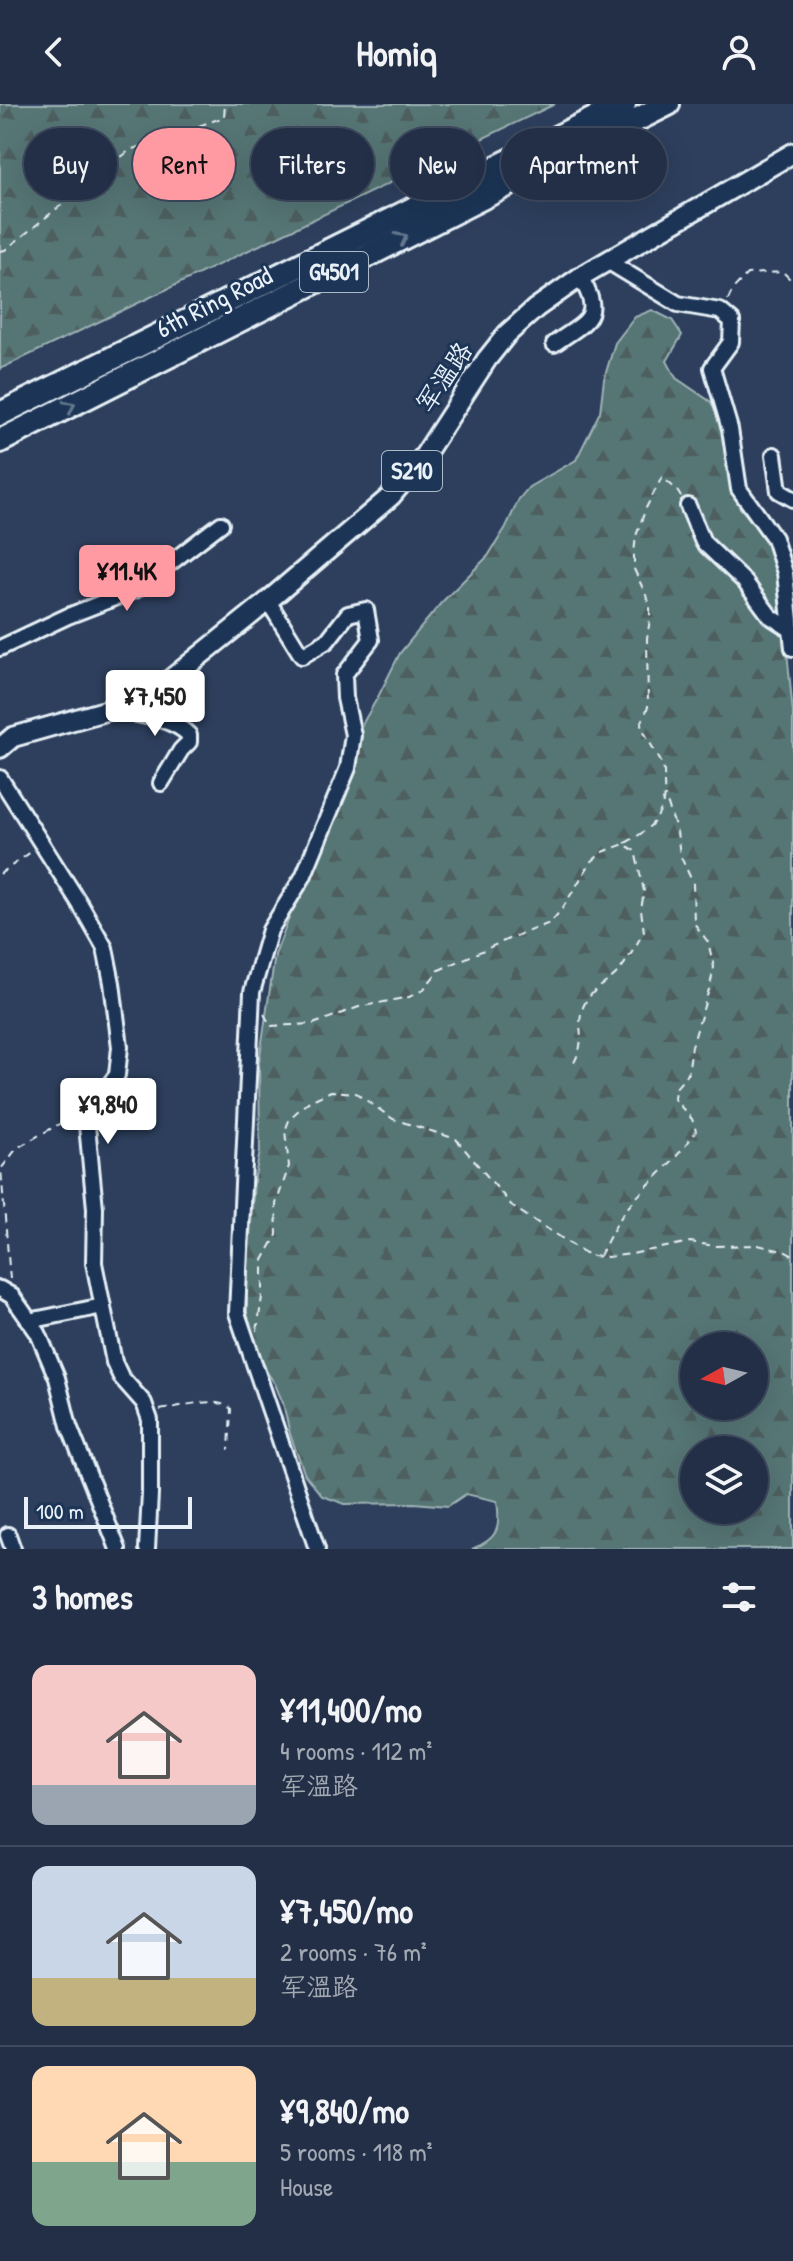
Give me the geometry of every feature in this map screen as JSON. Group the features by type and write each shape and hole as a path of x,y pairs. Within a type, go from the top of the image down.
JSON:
{"highway":[{"name":"6th Ring Road","path":"0,414 624,104"},
{"name":"6th Ring Road","path":"0,441 668,104"}],"main road":[{"name":"军温路","path":"0,748 13,737 151,695 391,496 424,456 472,381 507,334 536,308 580,277 793,153"}],"street":[{"path":"609,262 678,304 720,311 732,321 731,342 712,368 730,429 739,489 774,538 785,573 793,648"},
{"path":"554,344 591,314 593,301 580,277"},
{"path":"774,455 779,491 793,499"},
{"path":"688,506 703,542 745,582 770,616 792,631"},
{"path":"0,648 68,616 135,590 221,524"},
{"path":"268,601 302,656 327,641 348,614 366,610 371,640 344,675 345,698 353,735 348,768 303,877 270,930 252,992 237,1313 317,1549"},
{"path":"112,709 170,721 189,735 189,742 161,783"},
{"path":"0,778 105,948 112,983 120,1047 117,1075 86,1115 95,1208 94,1263 114,1362 121,1377 144,1403 150,1420 147,1549"},
{"path":"6,1293 38,1333 57,1378 69,1426 118,1549"},
{"path":"29,1321 103,1306"}],"path":[{"path":"0,251 130,150 224,117 225,104"},
{"path":"723,313 733,289 747,274 783,272 793,282"},
{"path":"599,1257 616,1222 696,1131 692,1119 674,1099 675,1089 688,1074 692,1046 714,967 708,942 694,923 693,883 680,855 677,832 665,796 664,767 641,724 648,707 650,604 634,569 636,536 662,477 676,489 688,506"},
{"path":"265,1015 271,1026 313,1024 359,1007 409,997 423,990 439,970 550,923 591,862 603,852 646,832 660,814 665,796"},
{"path":"0,874 42,844"},
{"path":"572,1066 582,1039 584,1005 595,990 617,974 644,932 641,871 635,851 624,844"},
{"path":"252,1357 263,1290 263,1260 277,1235 276,1204 289,1166 285,1131 290,1118 308,1102 331,1091 356,1093 393,1119 456,1139 513,1207 590,1256 632,1254 690,1242 714,1246 758,1245 793,1256"},
{"path":"6,1293 1,1169 17,1148 71,1116 86,1115"},
{"path":"147,1412 216,1401 225,1403 231,1409 229,1450"}],"green space":[{"path":"0,104 555,104 485,137 485,128 390,128 390,183 374,190 374,128 251,128 251,200 354,200 0,369"},
{"path":"652,310 672,320 682,335 667,361 676,378 711,402 724,431 733,493 740,508 770,549 779,580 793,713 793,1549 472,1549 487,1541 496,1531 497,1501 466,1494 448,1506 345,1504 322,1496 305,1475 283,1403 257,1357 247,1321 254,1180 260,1152 259,1062 275,955 294,905 340,808 354,762 360,728 400,653 441,603 488,556 519,499 529,487 576,460 600,412 604,379 615,343 635,317"}]}
